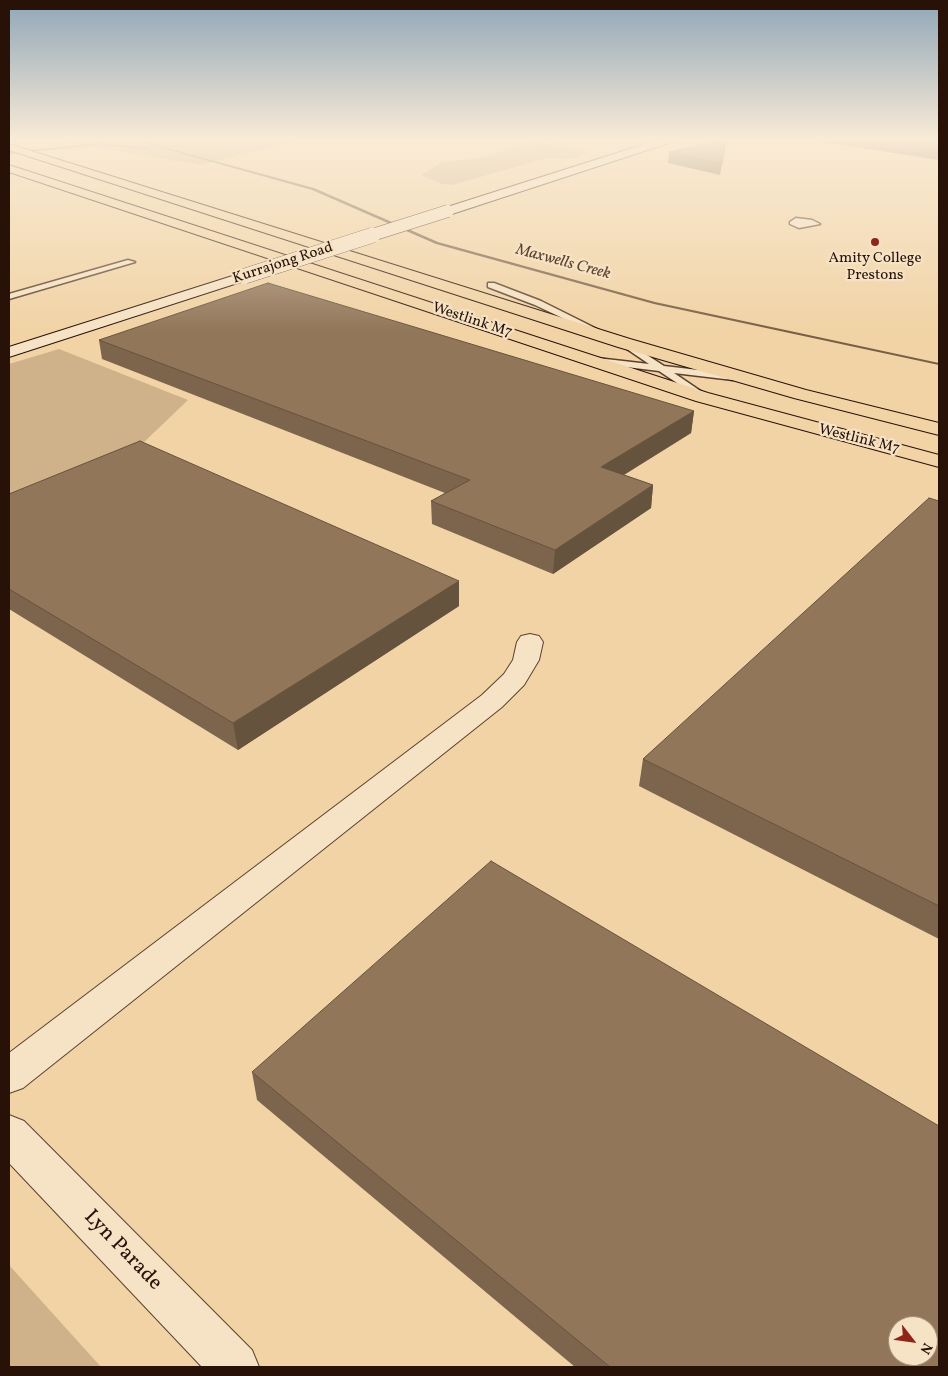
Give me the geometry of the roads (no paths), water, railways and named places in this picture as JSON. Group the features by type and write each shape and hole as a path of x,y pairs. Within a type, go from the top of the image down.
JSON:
{"highway":[{"path":"105,203 196,233 261,251"},
{"name":"Westlink M7","path":"116,203 702,397 939,461"},
{"name":"Westlink M7","path":"180,203 620,342 745,378 939,429"}],"main road":[{"name":"Kurrajong Road","path":"445,210 466,203"},
{"name":"Kurrajong Road","path":"9,347 467,203"},
{"name":"Kurrajong Road","path":"9,352 241,275"},
{"path":"9,1076 492,701 514,680 526,660 530,642"},
{"name":"Lyn Parade","path":"9,1134 235,1367"}],"lane":[{"path":"9,296 131,262"},
{"path":"490,285 538,303 620,342 702,397"},
{"path":"586,359 745,378"}],"waterway":[{"name":"Maxwells Creek","path":"346,203 437,243 654,303 939,364"}],"place":[{"name":"Amity College Prestons","path":"875,242"}]}
